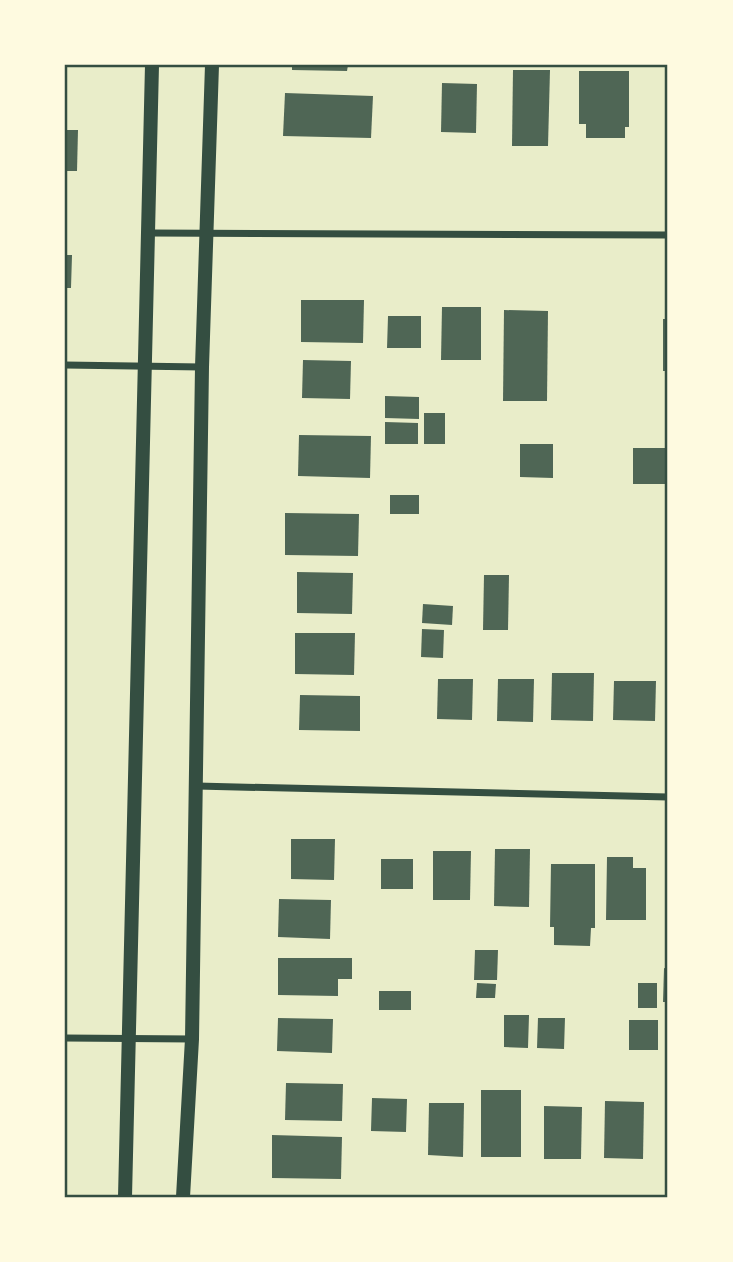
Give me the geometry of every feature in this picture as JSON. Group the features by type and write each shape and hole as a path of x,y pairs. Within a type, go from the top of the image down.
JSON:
{"main road":[{"path":"125,1197 152,65"},
{"path":"183,1197 192,1039 202,367 212,65"}],"street":[{"path":"149,233 668,235"},
{"path":"65,365 202,367"},
{"path":"197,786 668,797"},
{"path":"65,1038 192,1039"}],"building":[{"path":"292,65 348,65 347,71 292,70"},
{"path":"513,70 550,70 548,146 512,146"},
{"path":"579,71 629,71 629,127 625,127 625,138 586,138 586,124 579,124"},
{"path":"442,83 477,84 476,133 441,132"},
{"path":"285,93 373,96 371,138 283,136"},
{"path":"65,130 78,130 77,171 65,171"},
{"path":"65,255 72,255 71,288 65,288"},
{"path":"301,300 364,300 363,343 301,342"},
{"path":"442,307 481,307 481,360 441,360"},
{"path":"504,310 548,311 547,401 503,401"},
{"path":"388,316 421,316 421,348 387,348"},
{"path":"663,319 668,319 668,371 663,371"},
{"path":"303,360 351,361 350,399 302,398"},
{"path":"385,396 419,397 419,419 385,418"},
{"path":"424,413 445,413 445,444 424,444"},
{"path":"385,422 418,423 418,444 385,444"},
{"path":"299,435 371,436 370,478 298,476"},
{"path":"520,444 553,444 553,478 520,477"},
{"path":"633,448 668,448 668,484 633,484"},
{"path":"390,495 419,495 419,514 390,514"},
{"path":"285,513 359,514 358,556 285,555"},
{"path":"297,572 353,573 352,614 297,613"},
{"path":"484,575 509,575 508,630 483,630"},
{"path":"423,604 453,606 452,625 422,623"},
{"path":"422,629 444,630 443,658 421,657"},
{"path":"295,633 355,633 354,675 295,674"},
{"path":"552,673 594,673 593,721 551,720"},
{"path":"438,679 473,679 472,720 437,719"},
{"path":"498,679 534,679 533,722 497,721"},
{"path":"614,681 656,681 655,721 613,720"},
{"path":"300,695 360,696 360,731 299,730"},
{"path":"291,839 335,839 334,880 291,879"},
{"path":"495,849 530,849 529,907 494,906"},
{"path":"433,851 471,851 470,900 433,900"},
{"path":"607,857 633,857 633,868 646,868 646,920 606,920"},
{"path":"381,859 413,859 413,889 381,889"},
{"path":"551,864 595,864 595,928 591,928 590,946 554,945 554,927 550,927"},
{"path":"279,899 331,900 330,939 278,937"},
{"path":"475,950 498,950 497,980 474,980"},
{"path":"278,958 352,958 352,979 338,979 338,996 278,995"},
{"path":"664,968 668,969 668,1002 663,1002"},
{"path":"477,983 496,984 495,998 476,998"},
{"path":"638,983 657,983 657,1008 638,1008"},
{"path":"379,991 411,991 411,1010 379,1010"},
{"path":"504,1015 529,1015 528,1048 504,1047"},
{"path":"278,1018 333,1019 332,1053 277,1051"},
{"path":"538,1018 565,1018 564,1049 537,1048"},
{"path":"629,1020 658,1020 658,1050 629,1050"},
{"path":"286,1083 343,1084 342,1121 285,1120"},
{"path":"481,1090 521,1090 521,1157 481,1157"},
{"path":"372,1098 407,1099 406,1132 371,1131"},
{"path":"605,1101 644,1102 643,1159 604,1158"},
{"path":"429,1103 464,1103 463,1157 428,1155"},
{"path":"544,1106 582,1107 581,1159 544,1159"},
{"path":"272,1135 342,1137 341,1179 272,1178"}]}
